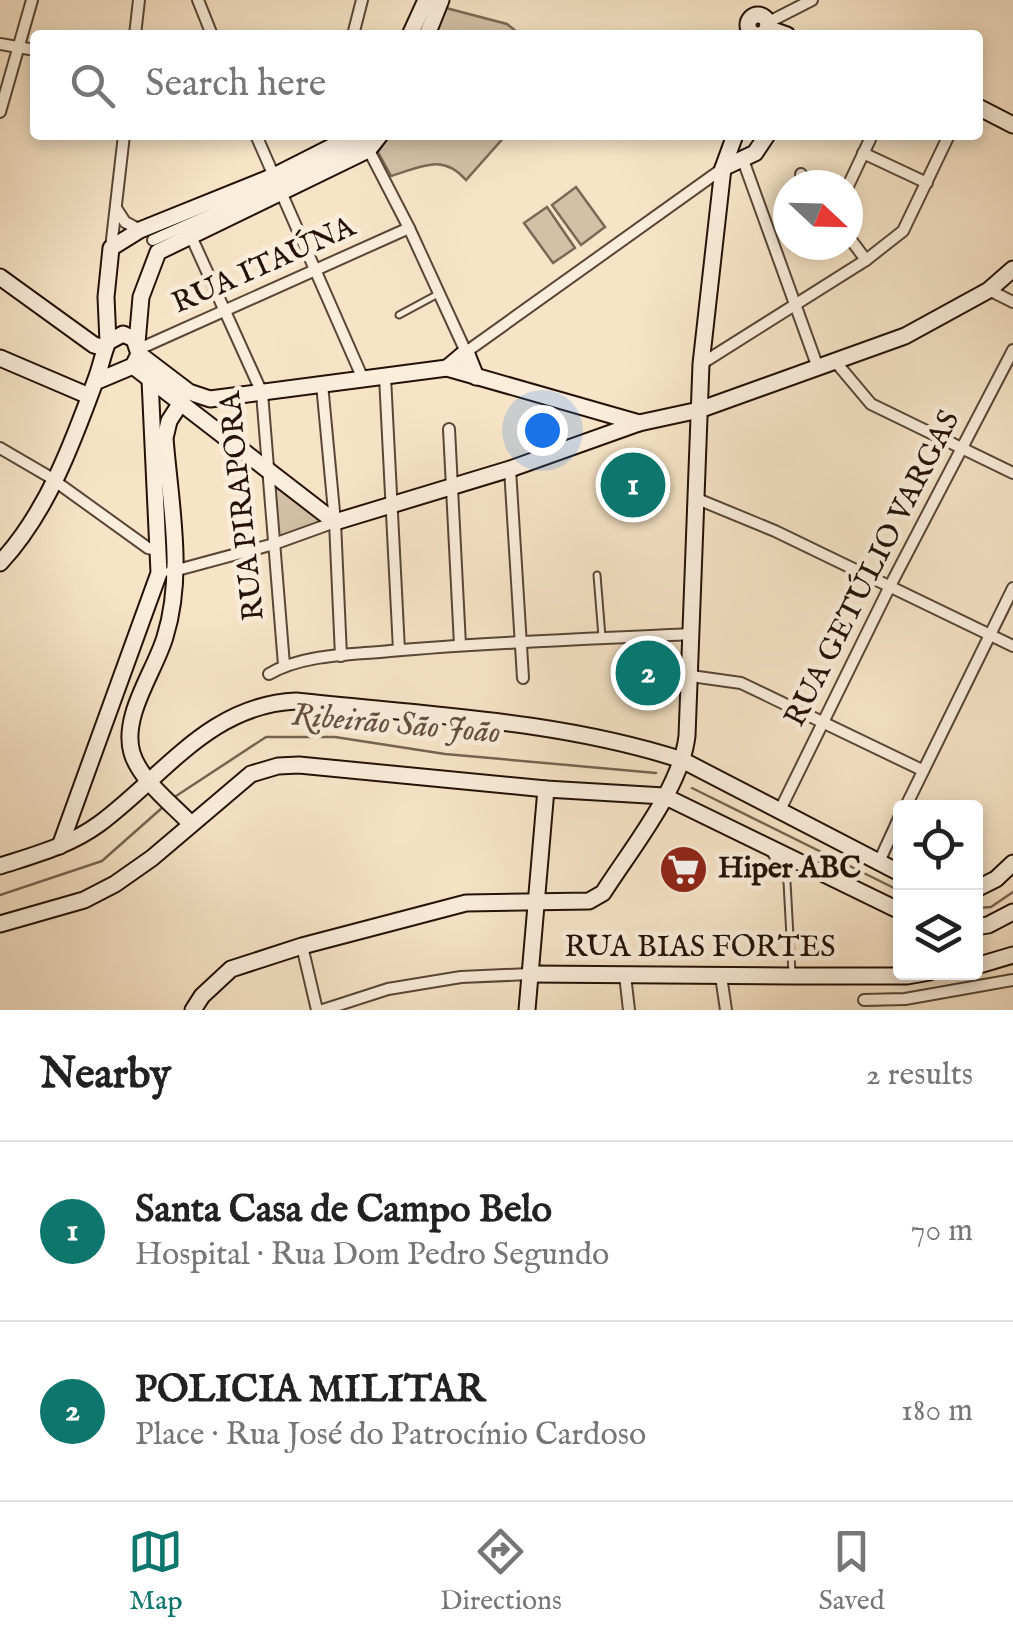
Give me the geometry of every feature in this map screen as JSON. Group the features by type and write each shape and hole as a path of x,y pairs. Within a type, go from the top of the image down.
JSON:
{"street":[{"path":"0,112 32,0"},
{"path":"136,30 139,0"},
{"path":"198,0 210,30"},
{"path":"354,30 362,0"},
{"path":"413,30 429,0"},
{"path":"420,30 429,0"},
{"path":"429,30 441,0"},
{"path":"760,23 812,0"},
{"path":"0,44 30,49"},
{"path":"983,110 1013,125"},
{"path":"0,563 34,519 54,482 105,348 106,297 123,140"},
{"path":"258,140 363,378"},
{"path":"111,248 190,234 364,140"},
{"path":"366,140 476,377"},
{"path":"737,147 755,154 764,140"},
{"path":"856,170 870,140"},
{"path":"701,364 866,260 903,231 948,140"},
{"path":"447,368 723,168 737,147"},
{"path":"737,147 817,365"},
{"path":"863,154 928,182"},
{"path":"193,1010 231,969 302,946 466,903 589,901 602,893 654,812 682,760 687,736 701,364 723,168"},
{"path":"150,241 278,184"},
{"path":"115,207 125,222 150,241"},
{"name":"RUA ITAÚNA","path":"134,356 409,228"},
{"name":"RUA PIRAPORA","path":"190,234 262,392 284,666"},
{"path":"92,389 134,356 150,241"},
{"path":"863,256 866,260"},
{"path":"158,572 176,572 274,544 510,469 639,423 699,410 905,336 989,290 1013,269"},
{"path":"0,276 94,345 105,348"},
{"path":"989,290 1013,302"},
{"path":"106,297 131,303 141,298"},
{"path":"105,348 123,334 150,380 335,522"},
{"path":"105,348 110,366 134,356"},
{"name":"RUA GETÚLIO VARGAS","path":"780,812 890,586 1013,350"},
{"path":"134,356 189,392 210,399 447,368 639,423"},
{"path":"0,358 92,389"},
{"path":"834,360 871,404 1013,472"},
{"path":"385,378 399,650"},
{"path":"60,846 158,572 150,380"},
{"path":"322,384 335,522 341,656"},
{"path":"180,404 169,421 165,438 176,572 165,637 131,731 132,754 187,820"},
{"path":"610,433 614,415"},
{"path":"450,430 460,645"},
{"path":"0,448 148,548 157,550"},
{"path":"510,469 523,678"},
{"path":"696,498 1013,646"},
{"path":"908,800 1013,588"},
{"path":"269,674 284,666 399,650 692,634"},
{"path":"691,676 741,683 922,770"},
{"path":"0,866 60,846 98,825 155,786 214,726 268,702 296,701 550,729 656,752 682,760 893,870"},
{"path":"656,752 671,749 687,736"},
{"path":"0,924 84,900 116,884 152,858 187,820 251,774 299,765 546,789 664,796 893,908"},
{"path":"527,1010 546,789"},
{"path":"632,792 654,812"},
{"path":"878,864 893,831"},
{"path":"983,886 1013,863"},
{"path":"983,926 1013,912"},
{"path":"302,946 320,1010 388,989 460,977 530,974"},
{"path":"983,964 1013,955"},
{"name":"RUA BIAS FORTES","path":"530,974 893,976"},
{"path":"624,976 629,1010"},
{"path":"722,976 726,1010"},
{"name":"RUA BIAS FORTES","path":"864,1000 903,1004 1013,980"}],"lane":[{"path":"399,315 438,294"},
{"path":"597,575 603,639"},
{"path":"768,847 787,882 792,976"}],"shaded area":[{"path":"446,8 507,24 515,30 437,30"},
{"path":"386,140 502,140 466,180 440,164 391,176 378,152"},
{"path":"576,187 605,227 581,245 552,205"},
{"path":"547,207 575,248 553,263 524,223"},
{"path":"275,484 324,522 278,538"}],"waterway":[{"name":"Ribeirão São João","path":"173,798 266,737 335,737 445,754 656,773"},
{"name":"Ribeirão São João","path":"692,788 898,890"},
{"name":"Ribeirão São João","path":"0,895 102,861 163,807"},
{"name":"Ribeirão São João","path":"983,908 991,907 1013,892"}],"place":[{"name":"Santa Casa de Campo Belo","path":"633,485"},
{"name":"POLICIA MILITAR","path":"648,673"},
{"name":"Hiper ABC","path":"683,869"}]}
